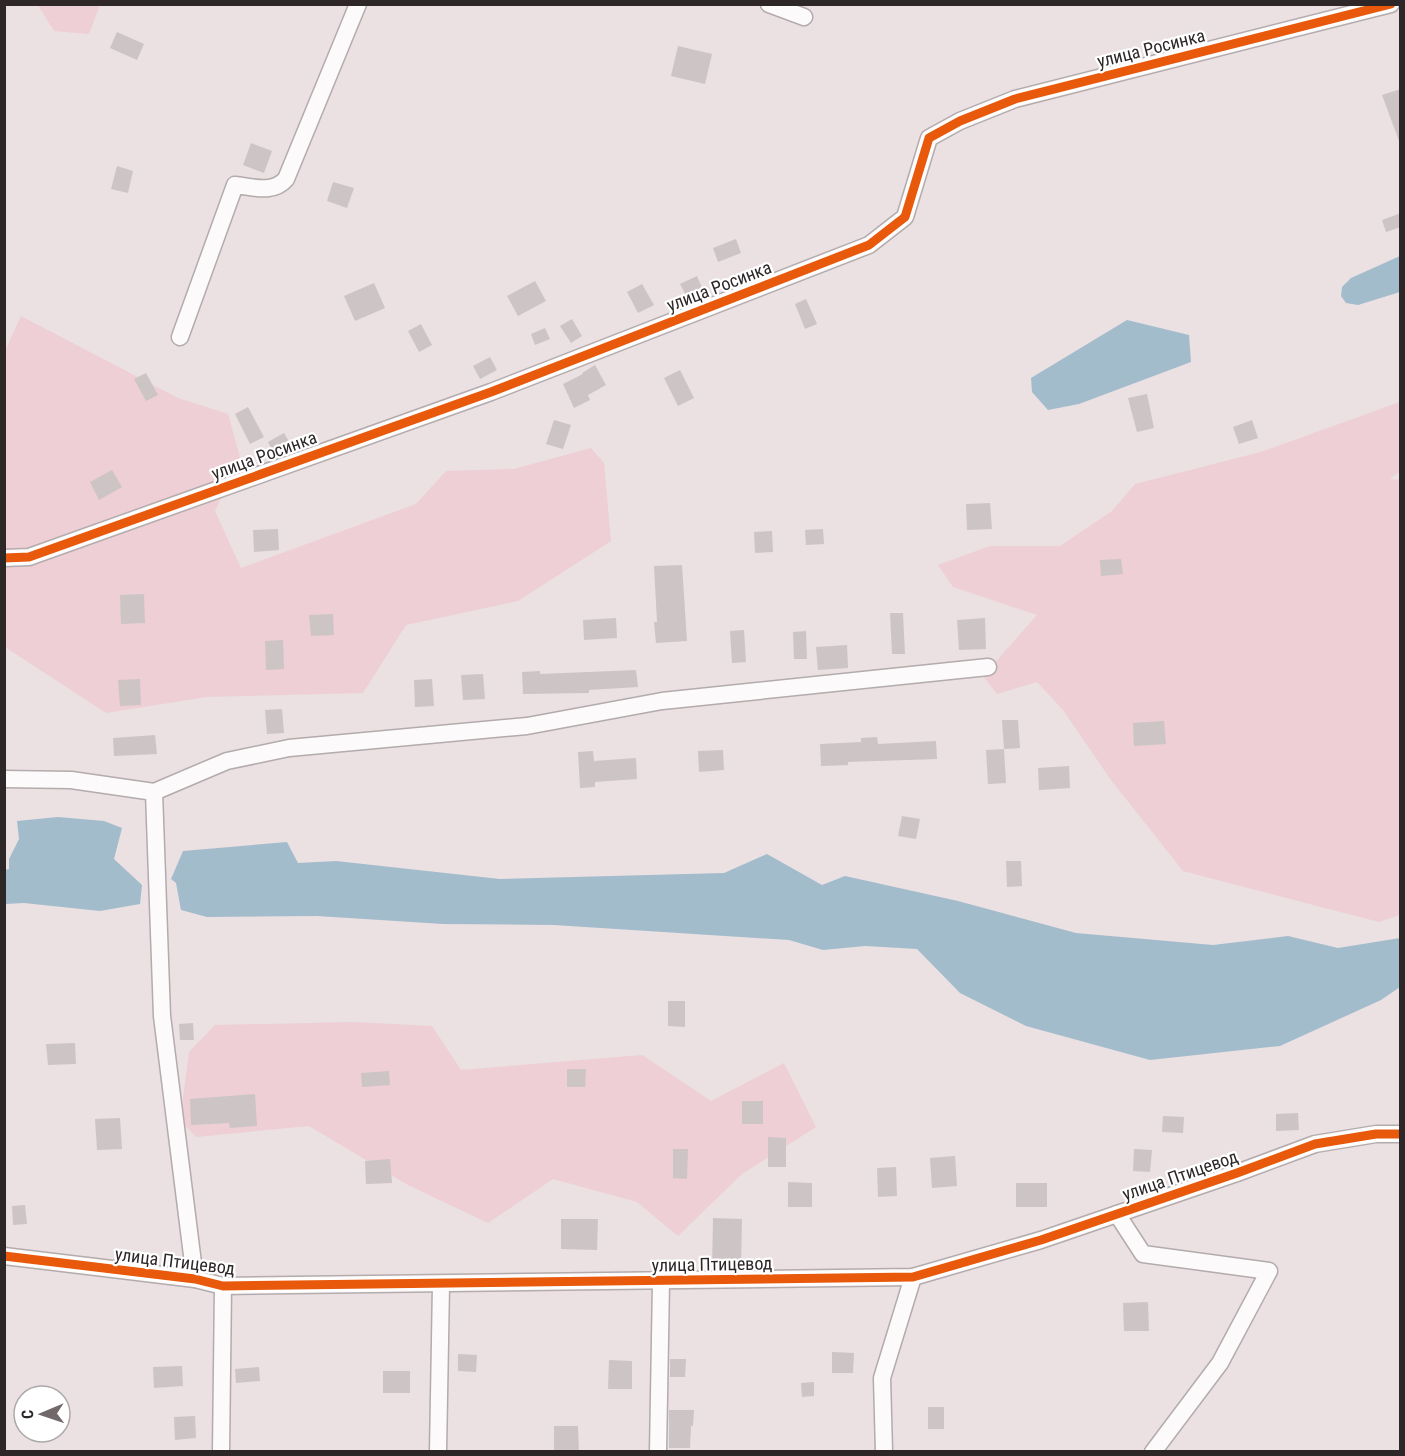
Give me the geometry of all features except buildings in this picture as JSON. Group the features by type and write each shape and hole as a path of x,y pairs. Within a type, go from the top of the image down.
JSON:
{"street":[{"path":"180,337 235,185 267,189 280,186 286,179 357,4"},
{"path":"769,4 804,17"},
{"name":"улица Росинка","path":"4,558 29,556 491,392 869,245 905,217 928,138 960,121 1015,99 1391,4"},
{"path":"4,779 71,780 154,792 227,761 289,748 527,726 662,701 988,667"},
{"path":"154,792 162,1016 195,1279"},
{"name":"улица Птицевод","path":"4,1256 195,1279 223,1286 441,1285 913,1277 1041,1240 1315,1144 1376,1134 1401,1134"},
{"path":"1117,1214 1143,1254 1269,1271 1220,1363 1153,1452"},
{"path":"884,1452 882,1378 913,1277"},
{"path":"658,1452 661,1282"},
{"path":"438,1452 441,1285"},
{"path":"221,1452 223,1286"}],"shaded area":[{"path":"38,5 100,5 89,34 54,31"},
{"path":"21,316 178,398 228,414 240,457 215,511 241,568 416,504 446,471 514,469 591,448 604,463 611,541 518,601 406,625 363,693 207,697 106,713 5,647 4,353"},
{"path":"1400,402 1400,472 1389,479 1400,480 1400,915 1379,922 1183,871 1111,780 1063,710 1037,682 997,694 983,676 1037,615 953,587 938,565 990,546 1060,546 1112,511 1135,484 1261,452"},
{"path":"353,1022 432,1026 461,1070 642,1055 711,1101 784,1063 816,1127 742,1174 678,1236 637,1202 553,1179 488,1223 408,1185 309,1126 196,1137 183,1123 183,1098 189,1052 215,1025"}],"water":[{"path":"1400,256 1400,292 1358,305 1346,303 1341,296 1342,287 1351,278"},
{"path":"1127,320 1189,335 1191,362 1079,404 1048,410 1032,392 1031,378"},
{"path":"58,817 104,821 122,828 114,859 142,885 140,904 100,911 24,903 5,904 5,870 9,869 9,859 19,839 17,821"},
{"path":"287,842 298,863 336,861 500,879 724,873 767,854 822,885 845,876 958,901 1076,933 1213,945 1288,936 1338,948 1400,938 1400,987 1381,1000 1280,1046 1150,1060 1026,1026 960,993 917,949 865,946 823,950 789,940 554,925 443,924 317,916 207,917 181,910 176,883 171,879 183,851"}],"cycle path":[{"path":"4,558 29,557 491,392 869,245 905,217 929,138 960,121 1015,99 1391,4"},
{"path":"4,1256 195,1279 223,1286 913,1277 1041,1240 1315,1144 1376,1134 1400,1134"}]}
